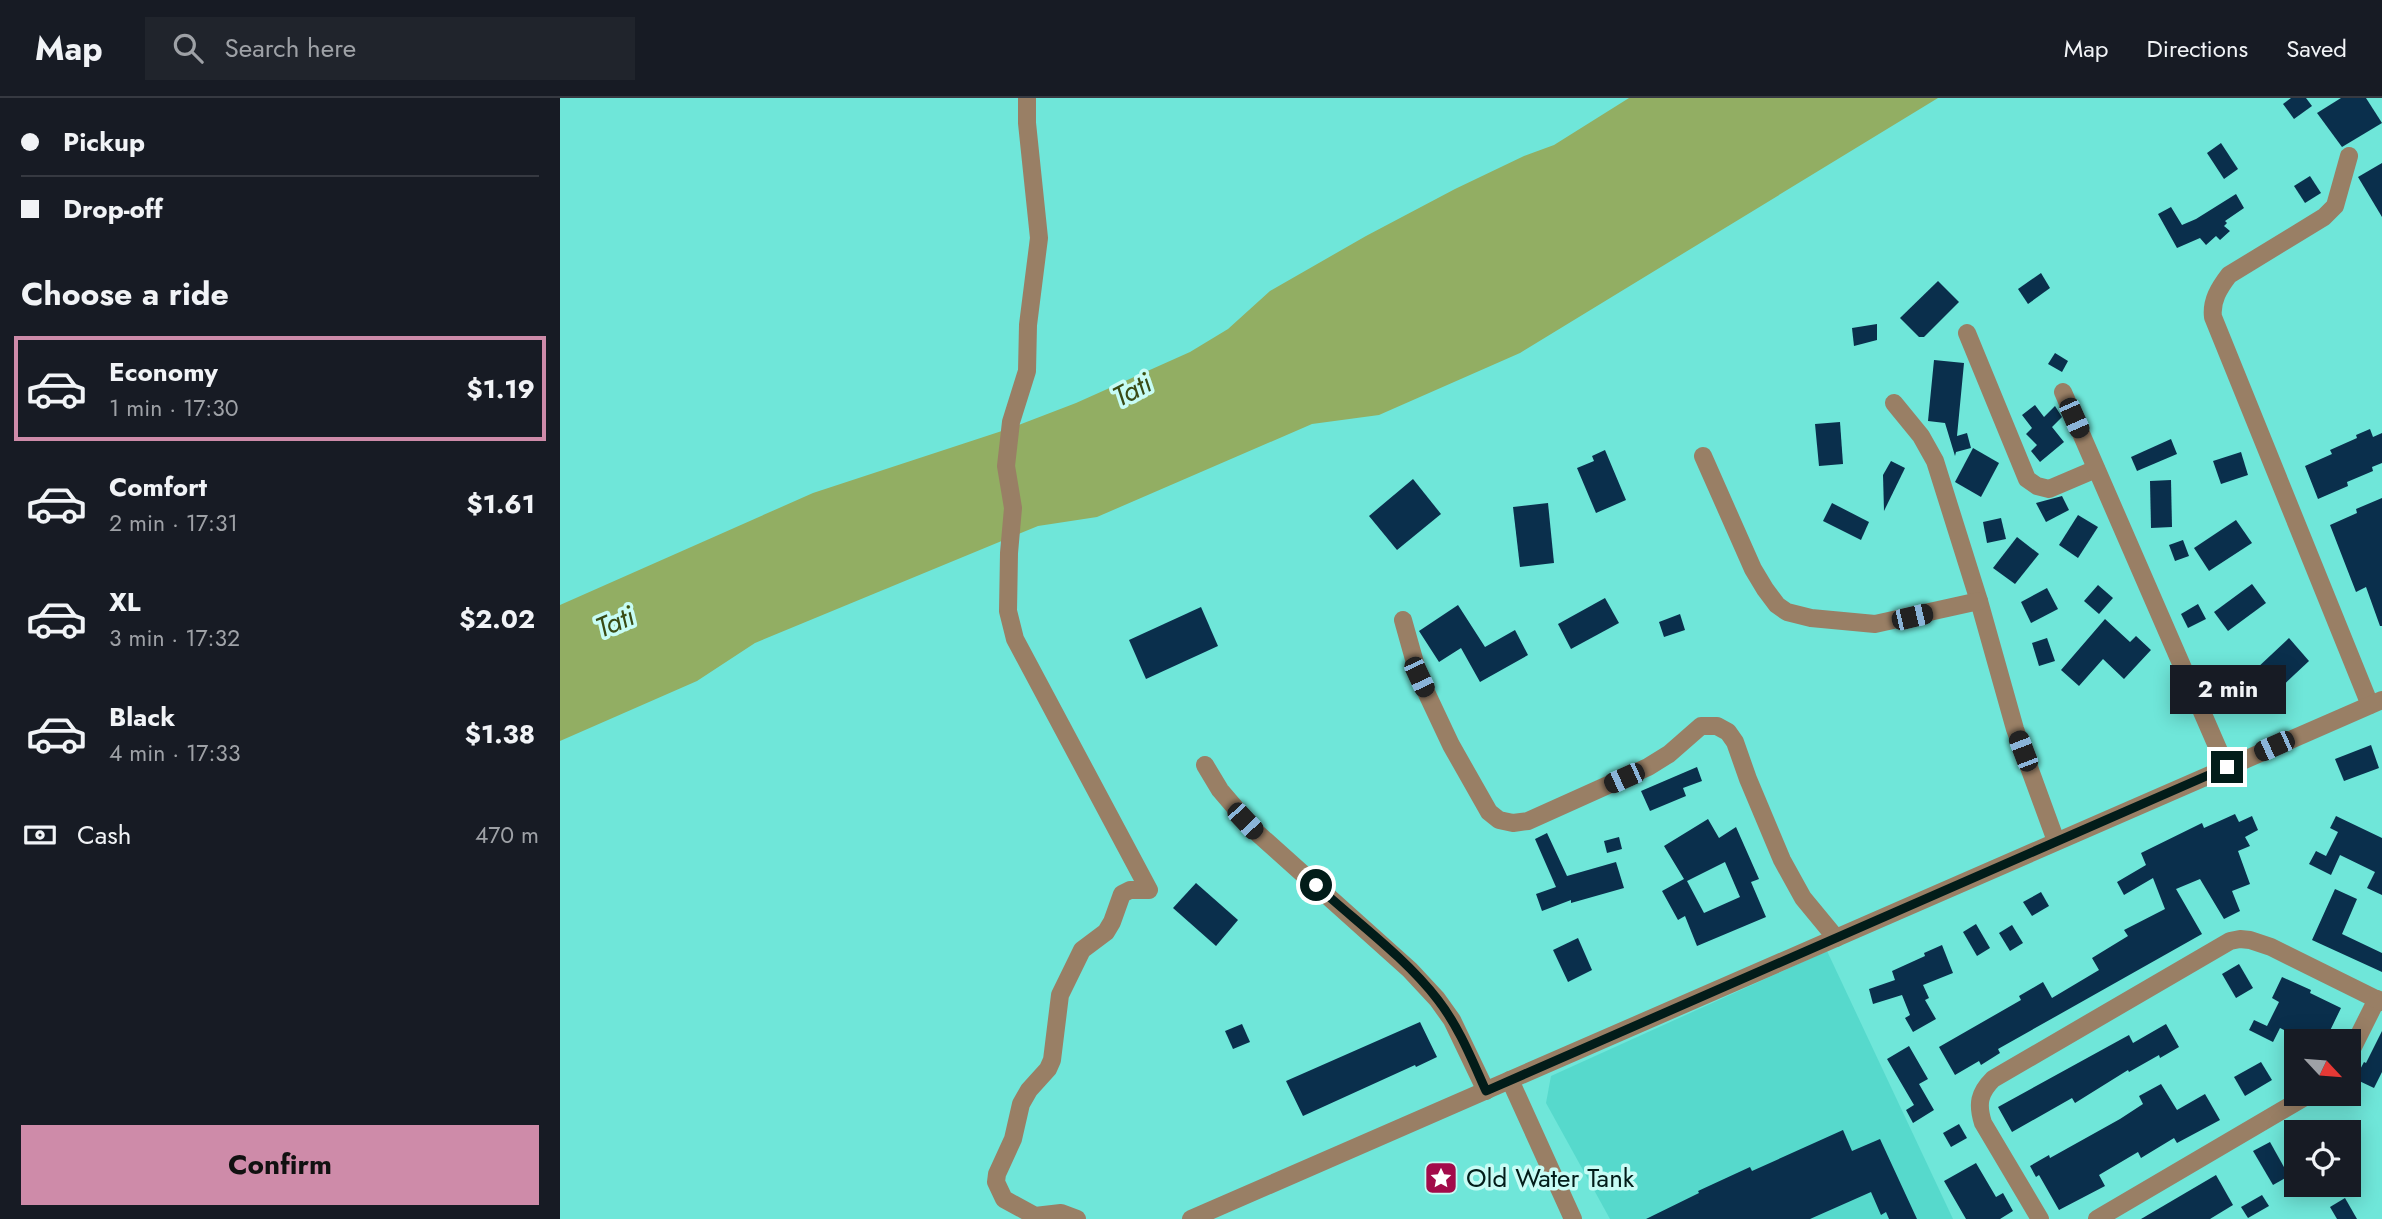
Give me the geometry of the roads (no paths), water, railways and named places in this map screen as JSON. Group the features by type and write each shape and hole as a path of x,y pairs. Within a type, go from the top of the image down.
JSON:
{"street":[{"path":"1027,98 1027,123 1039,238 1028,326 1027,371 1011,422 1006,466 1013,508 1009,553 1009,624 1150,890 1130,890 1122,894 1112,922 1078,957 1060,995 1052,1059 1048,1069 1029,1090 1021,1104 1013,1139 997,1174 999,1191 1004,1199 1012,1204 1035,1216 1061,1213 1077,1219"},
{"path":"1191,1219 2376,702 2213,317 2212,308 2229,275 2324,217 2335,206 2349,156"},
{"path":"1967,333 2027,478 2037,486 2049,489 2096,469"},
{"path":"2063,392 2227,767"},
{"path":"1894,403 1921,436 1935,461 1979,601 2015,729 2056,841"},
{"path":"1703,456 1754,569 1777,605 1787,612 1811,618 1875,624 1979,601"},
{"path":"1403,620 1419,677 1440,722 1489,812 1499,820 1513,823 1528,821 1648,767 1669,754 1701,726 1717,726 1728,732 1735,742 1782,860 1802,898 1836,938"},
{"path":"1205,765 1220,790 1255,831 1410,970 1437,999 1452,1020 1486,1091"},
{"path":"2040,1219 1983,1123 1979,1098 1985,1087 1993,1079 2214,950 2240,939 2271,947 2380,1001 2361,1034"},
{"path":"1510,1080 1573,1219"},
{"path":"2097,1219 2290,1106"}],"water":[{"name":"Tati","path":"1629,98 1938,98 1520,353 1379,415 1312,424 1097,517 1038,526 755,643 697,681 560,741 560,605 813,493 1011,428 1076,403 1190,352 1228,329 1270,291 1455,189 1524,156 1554,145"}],"place":[{"name":"Old Water Tank","path":"1441,1178"}]}
